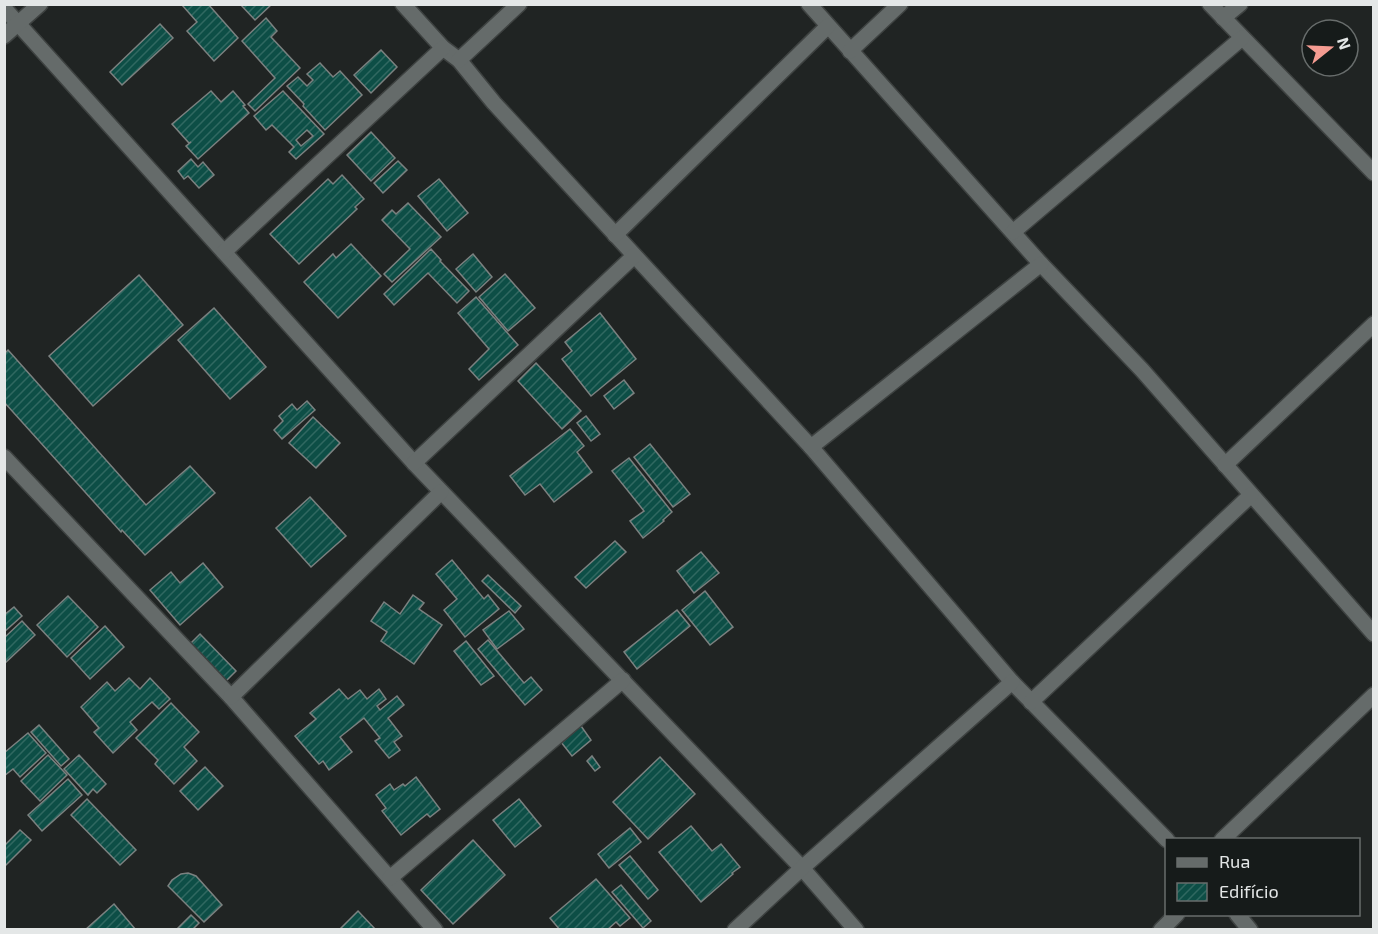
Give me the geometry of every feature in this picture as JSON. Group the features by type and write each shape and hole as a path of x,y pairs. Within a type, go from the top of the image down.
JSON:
{"street":[{"path":"4,36 40,4"},
{"path":"403,4 443,48 459,60 494,103 811,447 1012,682 1165,838"},
{"path":"459,60 519,4"},
{"path":"809,4 1041,264 1142,370 1374,634"},
{"path":"850,51 900,4"},
{"path":"1210,4 1374,173"},
{"path":"1223,18 1240,4"},
{"path":"4,8 414,463 802,867 856,930"},
{"path":"615,235 828,26"},
{"path":"1013,232 1242,38"},
{"path":"224,252 443,48"},
{"path":"414,463 634,256"},
{"path":"811,447 1041,264"},
{"path":"1225,465 1374,324"},
{"path":"4,457 231,697 435,930"},
{"path":"231,697 441,492"},
{"path":"1031,702 1251,495"},
{"path":"390,878 622,680"},
{"path":"735,930 802,867 1012,682"},
{"path":"1224,838 1374,695"},
{"path":"1161,930 1176,916"},
{"path":"1238,916 1250,930"}],"building":[{"path":"208,4 238,38 214,61 187,31 197,22 182,5"},
{"path":"240,4 272,4 255,20"},
{"path":"266,18 277,31 271,37 300,68 255,111 248,104 275,78 242,41"},
{"path":"160,24 173,38 122,85 110,72"},
{"path":"381,50 397,67 371,93 354,75"},
{"path":"320,63 333,77 340,71 362,95 325,130 287,86 298,77 307,86 313,80 307,74"},
{"path":"211,91 221,102 233,91 249,113 198,159 186,146 191,142 189,143 172,124"},
{"path":"283,91 324,134 296,159 289,152 294,147 272,125 266,130 254,116","holes":["307,130 313,136 301,146 296,140"]},
{"path":"371,132 395,158 371,181 347,155"},
{"path":"191,159 198,167 203,162 214,175 199,188 188,176 184,179 178,171"},
{"path":"398,161 407,170 383,193 374,183"},
{"path":"342,175 364,199 355,207 357,209 299,264 270,234 328,179 333,184"},
{"path":"439,179 468,213 447,231 418,196"},
{"path":"408,203 441,237 392,282 384,274 410,249 382,220 392,210 396,214"},
{"path":"351,244 381,276 338,318 304,282 333,254 336,258"},
{"path":"431,249 469,291 457,303 428,273 394,305 384,294"},
{"path":"473,254 492,277 476,292 456,269"},
{"path":"505,274 535,308 508,331 479,297"},
{"path":"139,275 183,325 93,406 49,356"},
{"path":"476,297 518,345 479,380 469,369 489,349 458,313"},
{"path":"214,308 266,367 230,399 178,340"},
{"path":"600,313 636,359 591,396 562,359 572,351 565,342"},
{"path":"8,350 146,505 190,466 215,493 145,555 122,530 121,532 4,402 4,354"},
{"path":"536,363 581,411 562,429 518,381"},
{"path":"624,380 634,393 614,409 604,396"},
{"path":"307,401 315,410 282,439 274,430 283,421 279,416 292,404 297,410"},
{"path":"586,416 600,434 591,441 577,423"},
{"path":"313,417 340,443 316,468 289,443"},
{"path":"570,429 584,446 577,452 592,472 554,502 540,484 525,495 510,476"},
{"path":"650,444 690,494 673,507 634,457"},
{"path":"629,458 672,512 643,538 630,521 644,511 612,471"},
{"path":"310,497 346,536 311,567 276,528"},
{"path":"615,541 626,552 586,588 575,577"},
{"path":"701,552 719,573 694,593 677,571"},
{"path":"452,560 484,599 488,595 499,609 465,637 444,610 457,599 436,574"},
{"path":"203,563 223,587 180,625 150,590 171,572 180,583"},
{"path":"488,575 521,606 515,613 482,581"},
{"path":"705,591 733,627 710,645 682,610"},
{"path":"413,595 424,603 419,609 442,625 414,664 381,641 387,632 371,621 384,602 400,614"},
{"path":"68,596 98,627 67,657 37,625"},
{"path":"14,607 22,616 4,632 4,615"},
{"path":"677,610 690,626 637,669 624,652"},
{"path":"509,611 524,629 497,649 483,630"},
{"path":"22,621 35,635 4,664 4,638"},
{"path":"105,626 124,647 90,679 71,658"},
{"path":"200,634 236,671 225,682 189,645"},
{"path":"488,640 524,683 531,677 542,690 525,705 478,649"},
{"path":"466,641 494,676 481,685 454,651"},
{"path":"129,678 140,689 150,678 170,699 159,709 152,702 130,722 137,730 113,753 94,732 99,728 81,707 107,682 115,691"},
{"path":"339,689 348,699 360,690 367,699 379,689 386,699 377,706 380,710 397,696 404,705 388,718 402,736 394,742 400,750 389,758 375,741 380,738 364,718 340,737 352,752 329,770 323,761 319,764 295,736 316,719 310,713"},
{"path":"171,703 199,732 184,747 197,761 174,784 155,764 158,760 136,738"},
{"path":"39,725 69,759 61,766 31,732"},
{"path":"581,726 591,740 572,756 561,742"},
{"path":"28,733 46,753 20,777 13,769 4,776 4,753"},
{"path":"48,755 67,775 40,801 21,781"},
{"path":"79,755 106,784 97,793 93,789 88,795 64,769"},
{"path":"592,756 600,767 595,771 587,761"},
{"path":"660,757 695,794 648,839 613,802"},
{"path":"205,767 223,786 198,810 180,791"},
{"path":"416,777 440,809 430,817 427,814 401,835 382,811 386,808 376,795 390,784 394,790 403,784 405,786"},
{"path":"68,779 82,795 42,831 28,815"},
{"path":"87,799 136,850 120,865 71,815"},
{"path":"519,799 541,826 515,847 493,820"},
{"path":"691,826 712,851 721,844 740,867 701,902 659,852"},
{"path":"630,828 641,842 609,868 598,854"},
{"path":"20,830 31,840 4,867 4,846"},
{"path":"473,840 505,875 453,924 421,890"},
{"path":"630,856 658,890 648,899 619,865"},
{"path":"188,873 196,876 222,905 204,922 168,886 181,874"},
{"path":"596,879 630,918 620,926 616,922 607,930 560,930 550,918"},
{"path":"621,885 651,921 643,928 612,892"},
{"path":"114,904 136,930 85,930"},
{"path":"358,911 376,930 339,930"},
{"path":"191,915 199,923 192,930 176,930"}]}
